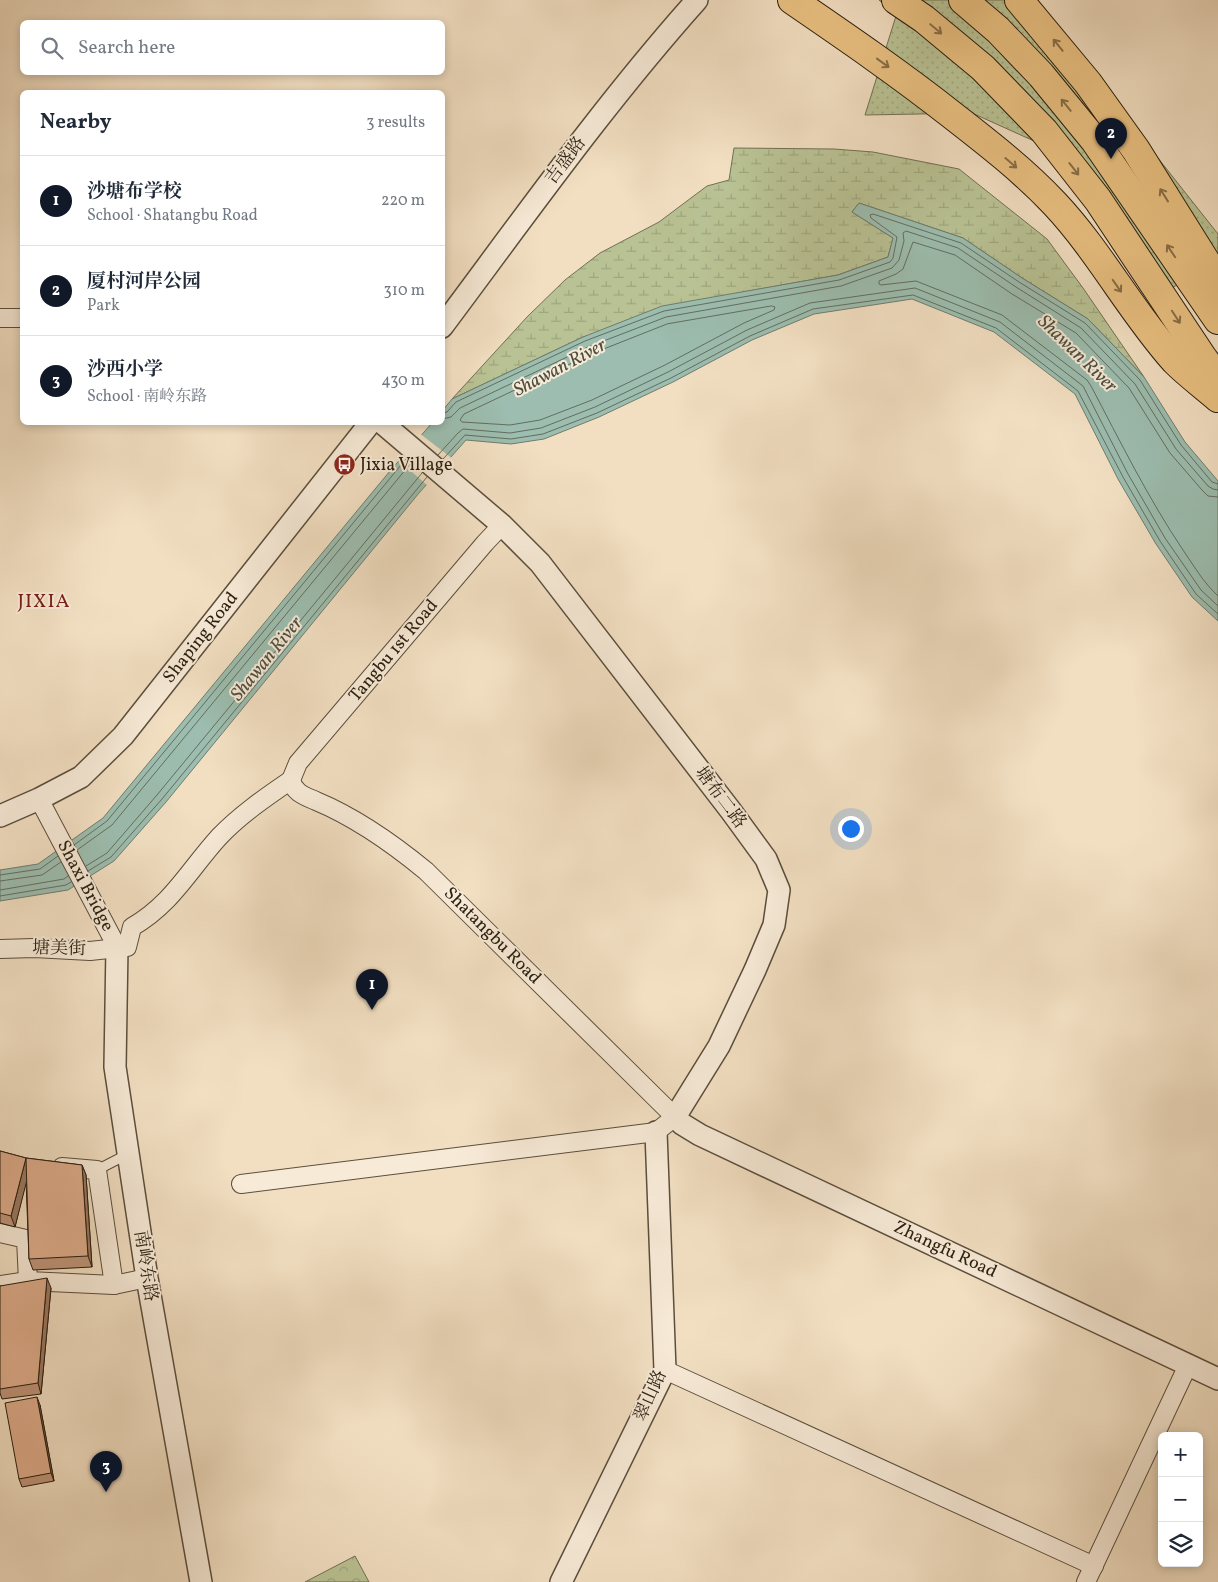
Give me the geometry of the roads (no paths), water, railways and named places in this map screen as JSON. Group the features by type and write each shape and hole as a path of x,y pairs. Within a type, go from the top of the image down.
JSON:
{"highway":[{"path":"792,0 914,85 987,142 1023,173 1056,205 1086,242 1131,306 1176,362 1218,398"},
{"path":"896,0 924,19 983,68 1044,131 1098,200 1218,378"},
{"path":"962,0 998,30 1041,75 1095,142 1218,320"},
{"path":"1019,0 1088,83 1136,150 1218,281"}],"street":[{"name":"吉盛路","path":"445,323 612,100 655,47 697,0"},
{"path":"0,318 20,318"},
{"name":"Shaping Road","path":"0,816 39,799 81,777 123,736 369,425"},
{"name":"塘布二路","path":"387,427 497,521 540,563 731,810 766,859 779,890 774,925 756,970 719,1046 675,1117"},
{"name":"Tangbu 1st Road","path":"291,780 298,763 485,543 497,521"},
{"path":"117,947 127,947 132,927 145,920 178,889 219,837 250,810 291,780"},
{"name":"Shatangbu Road","path":"291,780 294,789 302,795 336,809 359,822 404,852 426,871 675,1117"},
{"name":"Shaxi Bridge","path":"39,799 117,947"},
{"name":"塘美街","path":"0,949 34,948 90,951 117,947"},
{"name":"南岭东路","path":"117,947 115,1067 147,1278 201,1582"},
{"path":"240,1184 656,1132 675,1117"},
{"name":"Zhangfu Road","path":"675,1117 682,1124 700,1135 1218,1379"},
{"name":"翠山路","path":"561,1582 666,1370 656,1132"},
{"path":"48,1164 67,1168 97,1170 114,1285"},
{"path":"0,1232 26,1239 28,1280"},
{"path":"0,1285 28,1280 114,1285 147,1278"},
{"path":"1086,1582 1188,1365"},
{"path":"666,1370 1094,1566"}],"lane":[{"path":"97,1170 128,1154"}],"water":[{"name":"Shawan River","path":"859,203 963,238 1088,319 1144,377 1185,442 1218,481 1218,621 1192,597 1156,544 1118,479 1075,394 994,332 912,299 814,314 752,340 673,382 599,417 544,439 511,444 466,440 419,493 166,802 114,861 68,890 0,901 0,870 38,864 103,818 390,471 430,425 445,425 445,408 452,399 583,337 662,306 838,275 888,257 893,238 852,212"}],"place":[{"name":"厦村河岸公园","path":"1111,159"},
{"name":"Jixia Village","path":"344,465"},
{"name":"沙塘布学校","path":"372,1010"},
{"name":"沙西小学","path":"106,1492"}],"district":[{"name":"JIXIA","path":"44,602"}]}
